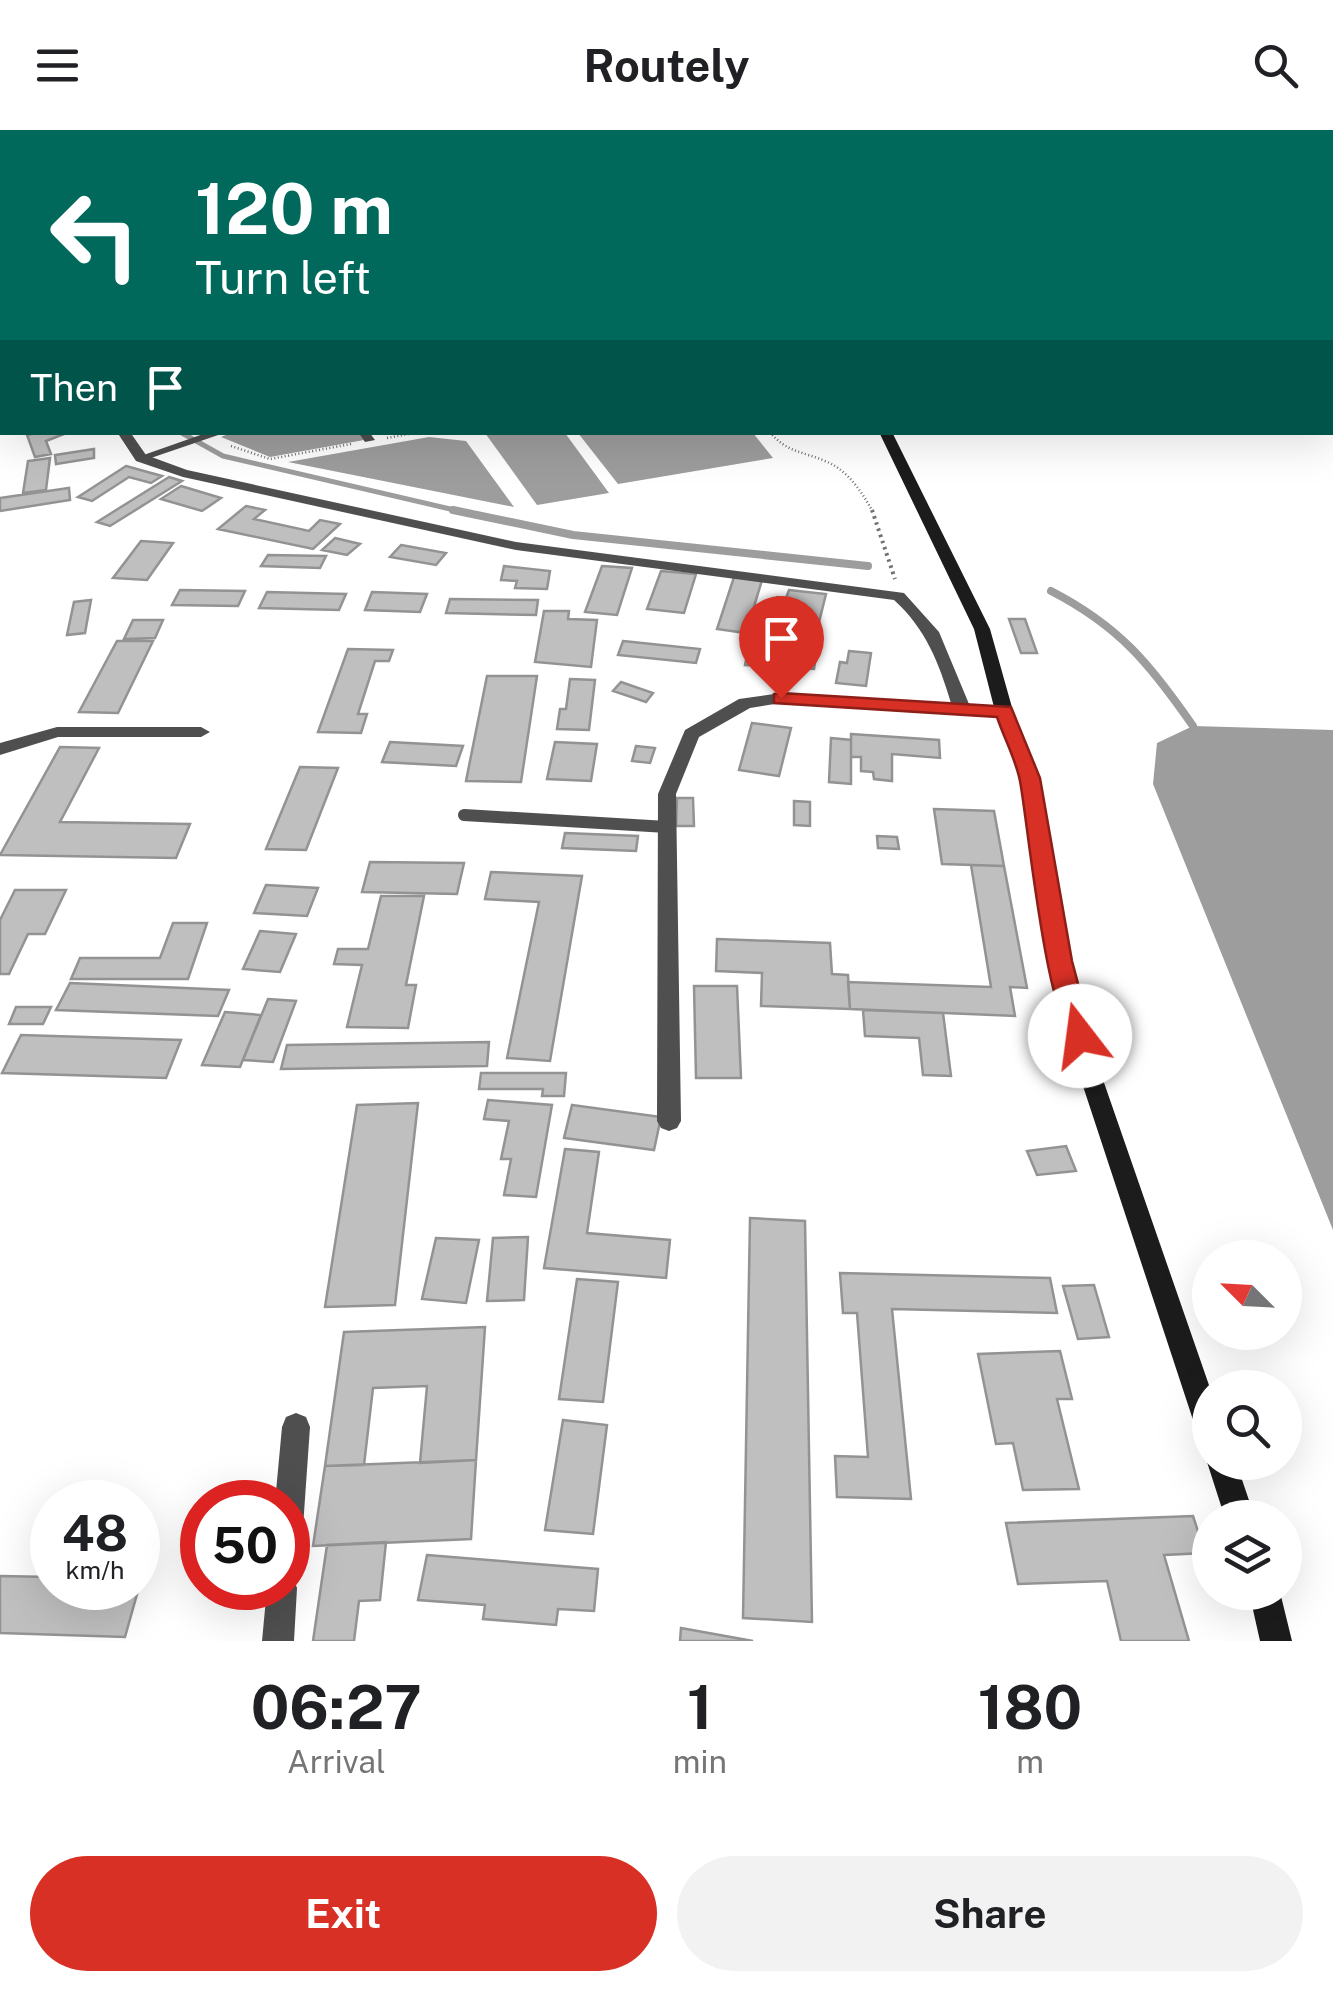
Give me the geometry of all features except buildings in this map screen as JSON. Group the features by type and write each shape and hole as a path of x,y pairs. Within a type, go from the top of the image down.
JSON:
{"main road":[{"path":"886,435 982,629 1004,711 1030,778 1060,961 1090,1074 1192,1376"},
{"path":"1268,1610 1276,1641"}],"street":[{"path":"125,435 142,458 183,474 516,546 899,596 917,611 942,645 961,706"},
{"path":"142,458 211,436"},
{"path":"669,1121 667,794 690,734 744,704 781,698 1004,711"},
{"path":"0,749 57,732 201,732"},
{"path":"292,1480 296,1427"},
{"path":"278,1641 280,1610"}],"lane":[{"path":"464,815 667,828"}],"path":[{"path":"772,435 784,451 825,460 860,490 885,542 899,596"},
{"path":"211,436 270,460 366,436"}],"shaded area":[{"path":"361,435 364,440 270,457 221,437"},
{"path":"486,435 566,435 609,493 537,505"},
{"path":"580,435 755,435 773,458 618,484"},
{"path":"429,437 466,441 514,507 288,462"},
{"path":"1193,726 1333,730 1333,1230 1153,784 1157,743"}],"waterway":[{"path":"185,435 223,456 463,512"},
{"path":"453,510 573,535 868,566"},
{"path":"1051,591 1096,618 1131,648 1193,726"}],"route":[{"path":"781,698 1004,711 1030,778 1045,849 1060,961 1080,1036"}]}
